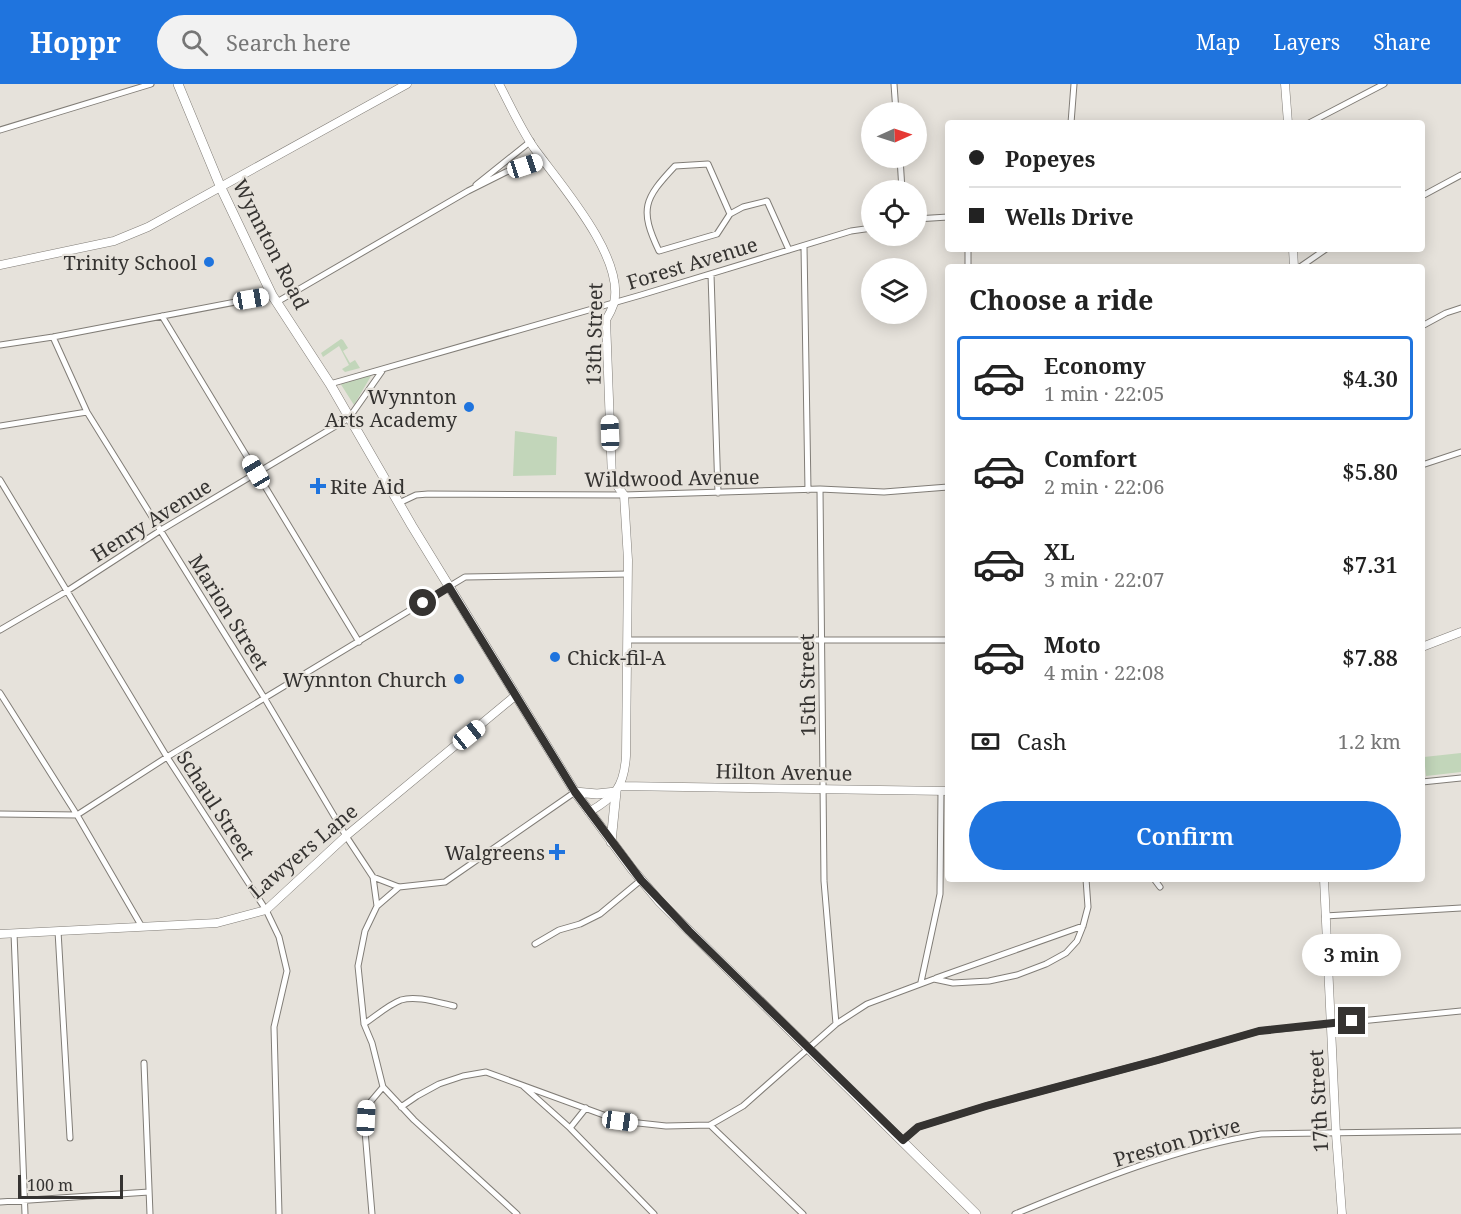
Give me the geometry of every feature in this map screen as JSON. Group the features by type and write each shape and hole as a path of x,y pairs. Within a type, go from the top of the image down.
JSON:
{"main road":[{"name":"Wynnton Road","path":"178,84 221,188 275,299 330,384 449,587 575,792 641,880 681,924 976,1214"},
{"path":"575,792 597,794 618,789 611,842"}],"street":[{"path":"0,130 151,84"},
{"path":"0,265 114,241 131,235 221,188 407,84"},
{"name":"13th Street","path":"499,84 531,141 569,192 604,253 614,280 614,302 606,320 612,479 624,495 628,574 626,756 618,789"},
{"path":"894,84 895,102"},
{"path":"1071,120 1074,84"},
{"path":"1286,84 1288,120"},
{"path":"1315,120 1384,84"},
{"path":"468,192 531,141"},
{"path":"0,345 162,316 275,299 506,172 544,160"},
{"path":"730,214 708,164 675,166 648,199 646,211 649,230 659,251 717,234 730,214 742,207 767,201 789,250"},
{"path":"1425,194 1461,175"},
{"path":"927,218 945,217"},
{"name":"Forest Avenue","path":"330,384 861,230"},
{"path":"804,246 808,490"},
{"path":"1304,264 1322,252"},
{"path":"711,274 718,493"},
{"path":"1425,324 1461,308"},
{"path":"162,316 359,642"},
{"name":"Marion Street","path":"53,337 87,411 373,877 377,906"},
{"path":"349,418 384,369"},
{"path":"0,426 87,411"},
{"name":"Henry Avenue","path":"0,630 256,472 349,418"},
{"path":"1425,464 1461,453"},
{"name":"Schaul Street","path":"0,480 167,757 266,910 279,937 287,971 274,1027 279,1214"},
{"name":"Wildwood Avenue","path":"399,503 416,495 428,494 624,495 820,489 884,492 945,488"},
{"name":"15th Street","path":"820,489 824,881 836,1024"},
{"path":"0,814 77,815 167,757 465,577 628,574"},
{"path":"1425,647 1461,632"},
{"path":"628,640 945,640"},
{"path":"0,693 77,815 142,927"},
{"name":"Lawyers Lane","path":"0,934 217,923 266,910 346,836 515,696"},
{"path":"1425,782 1461,778"},
{"path":"590,812 612,798 618,789"},
{"name":"Hilton Avenue","path":"618,789 945,791"},
{"path":"921,982 939,894 945,791"},
{"path":"373,877 399,887 445,882 575,792"},
{"path":"535,944 559,930 580,924 600,914 641,880"},
{"path":"934,979 953,983 989,981 1017,975 1046,964 1066,953 1077,941 1083,926 1088,907 1086,882"},
{"path":"1156,882 1160,887"},
{"name":"17th Street","path":"1324,882 1342,1214"},
{"path":"399,887 377,906 365,931 358,966 364,1024 372,1043 383,1087 401,1107 517,1214"},
{"path":"1325,916 1461,908"},
{"path":"401,1107 439,1084 463,1076 486,1072 620,1121 646,1125 710,1125 743,1106 836,1024 867,1004 921,982 1083,926"},
{"path":"58,931 70,1138"},
{"path":"14,933 25,1214"},
{"path":"364,1024 391,1005 404,999 454,1006"},
{"path":"903,1140 918,1127 986,1106 1259,1031 1331,1022 1461,1011"},
{"path":"144,1063 150,1214"},
{"path":"520,1083 570,1128 654,1214"},
{"path":"372,1214 365,1131 367,1106 383,1087"},
{"path":"570,1128 586,1108"},
{"path":"710,1125 803,1214"},
{"name":"Preston Drive","path":"1015,1214 1122,1172 1202,1146 1261,1134 1461,1131"},
{"path":"0,1202 149,1192"}],"green space":[{"path":"341,339 348,348 343,351 350,363 355,360 360,368 345,372 342,369 349,365 339,346 323,357 321,353"},
{"path":"371,376 354,405 340,383"},
{"path":"515,431 557,437 556,475 513,476"},
{"path":"1461,753 1461,772 1426,776 1425,757"}],"place":[{"name":"Trinity School","path":"209,262"},
{"name":"Wynnton Arts Academy","path":"469,407"},
{"name":"Rite Aid","path":"318,486"},
{"name":"Chick-fil-A","path":"555,657"},
{"name":"Wynnton Church","path":"459,679"},
{"name":"Walgreens","path":"557,852"}],"route":[{"path":"423,603 449,587 575,792 641,880 689,931 903,1140 918,1127 986,1106 1259,1031 1352,1021"}]}
